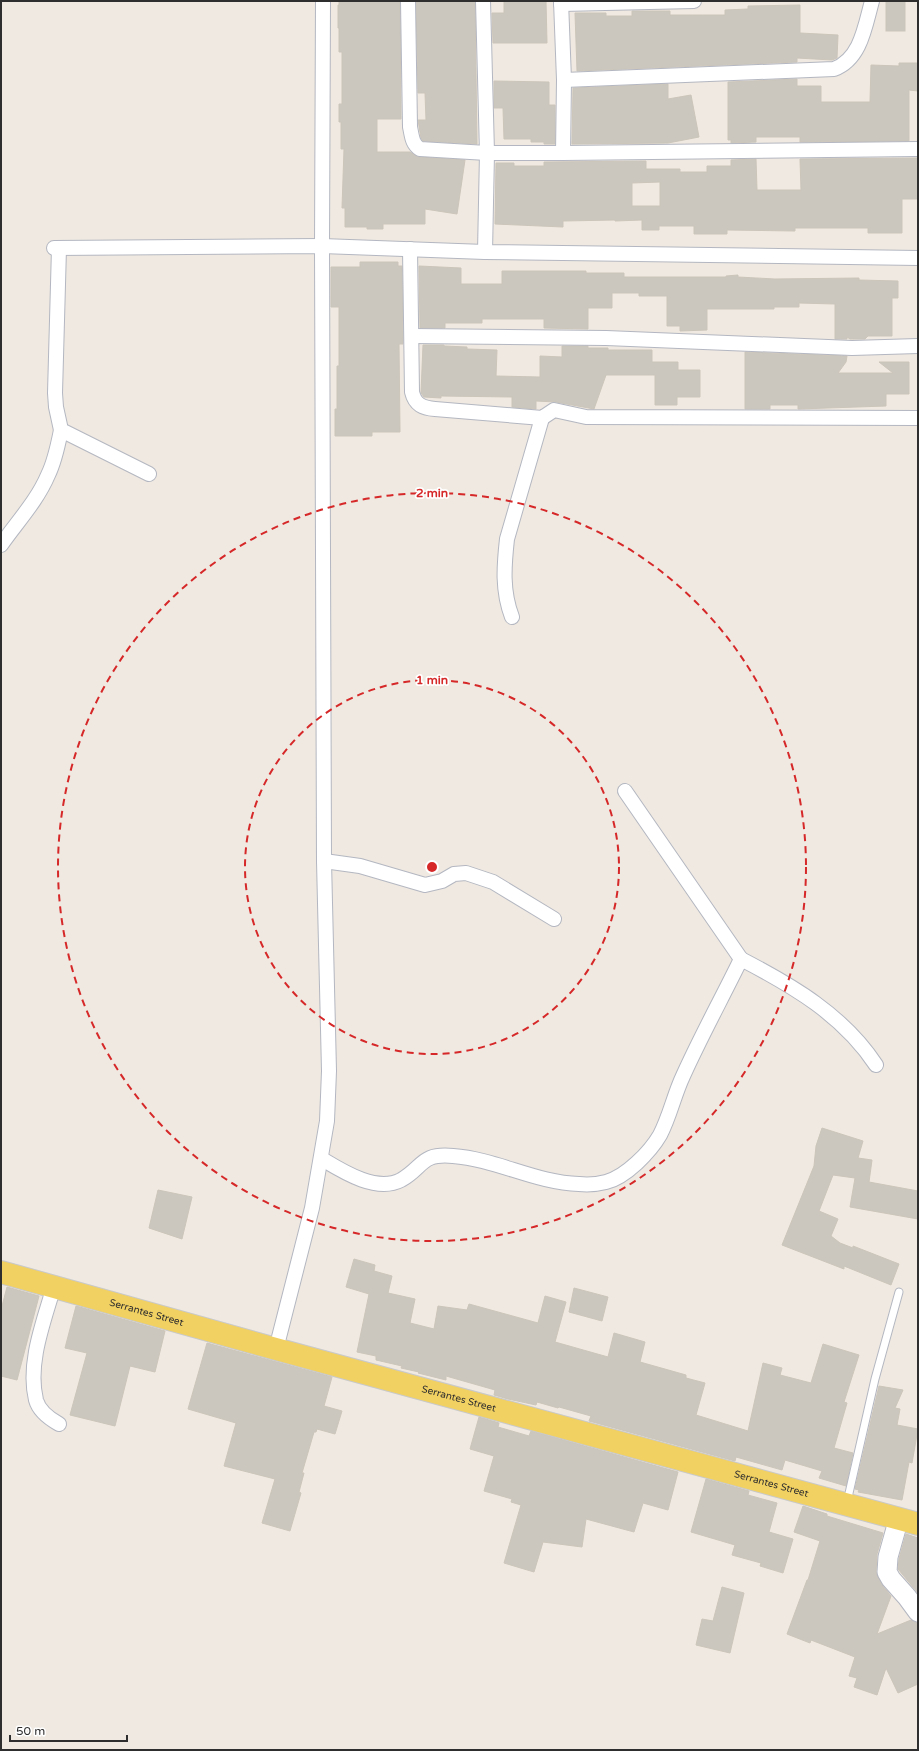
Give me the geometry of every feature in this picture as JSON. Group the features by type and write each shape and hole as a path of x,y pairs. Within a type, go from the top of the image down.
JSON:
{"main road":[{"name":"Serrantes Street","path":"1,1272 276,1349 908,1521"}],"street":[{"path":"276,1349 312,1208 322,1159 327,1121 329,1071 324,861 322,246 323,1"},
{"path":"408,1 410,127 415,145 420,149 563,153 918,149"},
{"path":"483,1 486,152 485,252"},
{"path":"563,153 564,80 561,2 694,1"},
{"path":"564,80 834,69 844,66 853,57 861,39 872,1"},
{"path":"1,545 30,508 43,486 55,456 61,430 56,407 55,393 56,248 322,246 485,252 918,258"},
{"path":"410,249 412,392 416,402 421,406 435,409 542,418"},
{"path":"412,336 606,338 852,348 918,346"},
{"path":"512,617 505,593 505,555 507,539 542,418 551,411 554,410 586,417 918,418"},
{"path":"61,430 150,474"},
{"path":"625,791 741,959 783,981 831,1015 864,1046 876,1065"},
{"path":"324,861 360,866 425,885 442,882 454,874 466,873 493,882 554,919"},
{"path":"322,1159 354,1177 372,1183 392,1183 400,1181 426,1158 441,1155 468,1158 556,1181 578,1184 608,1182 624,1173 640,1161 660,1136 683,1076 741,959"},
{"path":"54,1286 40,1336 35,1362 34,1382 38,1404 47,1415 59,1424"},
{"path":"908,1521 888,1557 888,1572 891,1579 918,1612"}],"lane":[{"path":"847,1504 871,1393 899,1292"}],"building":[{"path":"339,1 400,1 401,119 377,119 377,152 410,152 419,157 465,160 457,214 425,209 425,224 383,224 383,229 345,227 345,208 342,208 344,149 341,149 341,122 339,122 339,104 342,104 342,52 339,52"},
{"path":"416,1 475,1 477,144 423,141 421,138 418,120 426,120 425,93 418,93"},
{"path":"504,1 546,1 547,43 493,43 492,13 504,13"},
{"path":"886,1 905,1 905,31 886,31"},
{"path":"800,5 800,33 838,35 837,58 832,60 797,58 797,62 577,71 575,13 606,13 606,16 632,16 632,11 670,11 670,15 725,15 725,10 748,9 748,6"},
{"path":"899,63 918,63 918,91 909,90 909,141 800,142 800,137 756,137 756,142 731,143 731,140 728,140 728,82 797,79 797,86 821,86 821,102 870,102 871,65 899,66"},
{"path":"494,81 549,82 549,105 555,105 555,144 531,142 531,139 504,139 503,108 494,108"},
{"path":"668,84 668,99 691,95 699,137 668,143 572,144 573,88"},
{"path":"918,158 918,199 902,199 902,233 868,233 868,228 795,228 795,231 727,230 727,234 694,234 694,226 659,226 659,230 642,230 642,220 563,221 563,227 495,224 496,163 514,163 514,166 544,166 544,162 646,161 646,169 680,169 680,172 707,172 707,166 731,166 731,160 756,159 757,190 801,190 800,159","holes":["660,182 660,206 632,206 632,183"]},
{"path":"360,262 398,262 398,266 402,266 403,344 399,344 400,432 372,432 372,436 335,436 335,409 337,409 337,366 339,366 339,307 331,307 331,267 360,267"},
{"path":"419,266 461,268 461,284 502,284 502,271 586,271 586,273 624,273 624,277 726,277 738,275 738,277 775,279 859,278 859,280 898,281 898,298 892,298 892,336 868,336 865,339 850,339 847,337 847,339 835,339 835,304 799,303 799,307 774,307 774,309 707,309 707,330 680,331 680,326 667,326 667,296 639,296 639,293 612,293 612,308 588,308 588,329 544,328 544,319 482,319 482,323 445,323 445,328 420,328"},
{"path":"423,345 444,345 467,347 467,349 497,350 496,376 540,377 540,356 562,357 562,346 588,346 588,348 608,348 608,350 652,350 652,362 678,362 678,370 700,370 700,397 677,397 677,405 655,405 655,375 606,375 594,409 556,402 536,401 536,409 512,407 512,397 424,397 421,393"},
{"path":"745,352 847,356 846,362 838,373 893,373 879,362 909,362 909,394 886,394 886,406 798,409 798,405 770,405 770,409 745,409"},
{"path":"822,1128 863,1141 858,1158 872,1160 869,1182 918,1191 918,1219 850,1207 855,1178 833,1175 819,1211 838,1219 831,1236 840,1243 853,1248 853,1246 899,1264 891,1285 844,1266 844,1269 782,1245 814,1166 816,1146"},
{"path":"158,1190 192,1197 182,1239 149,1228"},
{"path":"354,1259 375,1265 374,1271 392,1276 388,1293 415,1299 410,1323 434,1329 438,1306 467,1310 469,1304 538,1323 545,1296 566,1302 555,1342 608,1357 614,1333 645,1342 640,1362 686,1375 686,1378 705,1383 696,1415 748,1431 763,1363 782,1368 780,1375 811,1383 823,1344 859,1355 844,1402 847,1403 834,1448 853,1453 846,1486 819,1478 822,1471 785,1460 782,1470 736,1457 735,1461 589,1421 591,1416 559,1407 537,1402 536,1405 494,1395 495,1390 446,1376 446,1380 418,1373 419,1372 401,1368 402,1366 376,1360 376,1356 357,1352 369,1294 346,1287"},
{"path":"7,1287 39,1296 17,1380 1,1376 1,1310"},
{"path":"574,1288 608,1297 602,1321 569,1312"},
{"path":"76,1306 165,1331 155,1372 130,1366 115,1426 70,1415 87,1353 65,1348"},
{"path":"207,1343 332,1377 324,1406 342,1411 335,1434 317,1429 316,1432 314,1432 302,1473 304,1473 299,1492 301,1493 290,1531 262,1523 275,1479 224,1466 236,1423 188,1409"},
{"path":"879,1386 903,1390 895,1408 900,1409 897,1425 918,1429 912,1463 909,1462 902,1500 858,1492 859,1490 855,1489"},
{"path":"479,1417 499,1423 498,1427 529,1436 531,1431 678,1472 668,1510 643,1503 634,1532 586,1519 582,1547 543,1542 534,1572 504,1563 521,1505 511,1502 512,1499 484,1491 494,1456 470,1449"},
{"path":"706,1479 749,1491 748,1495 777,1503 769,1532 793,1539 783,1573 760,1566 761,1563 732,1555 735,1545 691,1532"},
{"path":"803,1506 827,1514 827,1516 883,1533 877,1554 876,1572 882,1585 891,1596 877,1634 911,1620 917,1623 918,1684 898,1693 886,1668 877,1695 854,1687 857,1678 849,1676 855,1657 811,1640 810,1643 787,1634 808,1580 820,1541 794,1532"},
{"path":"906,1534 918,1538 918,1593 898,1569 899,1559"},
{"path":"722,1587 744,1593 730,1653 696,1645 702,1619 713,1621"}]}
